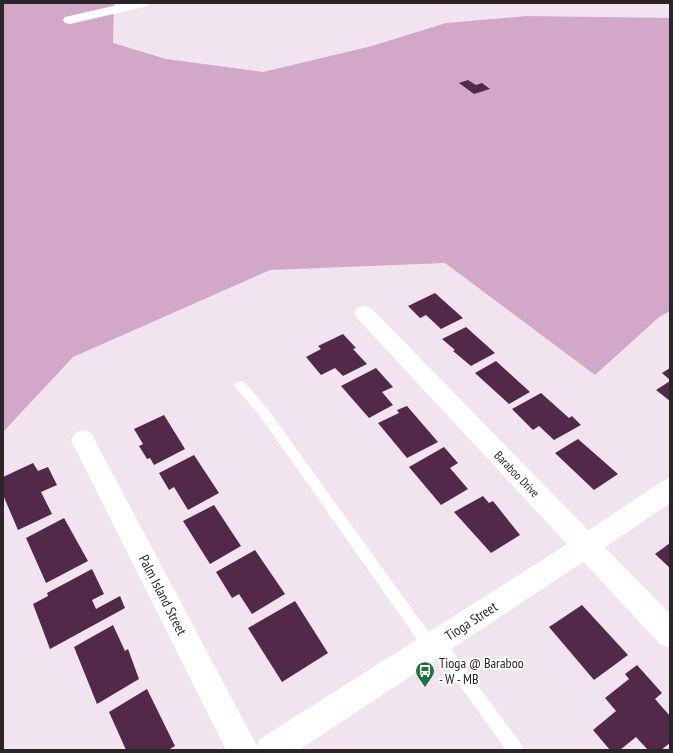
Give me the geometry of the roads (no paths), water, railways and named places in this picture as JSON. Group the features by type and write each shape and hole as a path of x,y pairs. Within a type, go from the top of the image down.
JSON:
{"street":[{"path":"70,20 143,3"},
{"name":"Baraboo Drive","path":"364,313 670,634"},
{"name":"Palm Island Street","path":"84,440 243,750"},
{"name":"Tioga Street","path":"271,750 586,546 670,489"}],"lane":[{"path":"240,385 262,410 434,644 515,750"}],"place":[{"name":"Tioga @ Baraboo - W - MB","path":"425,688"}]}
